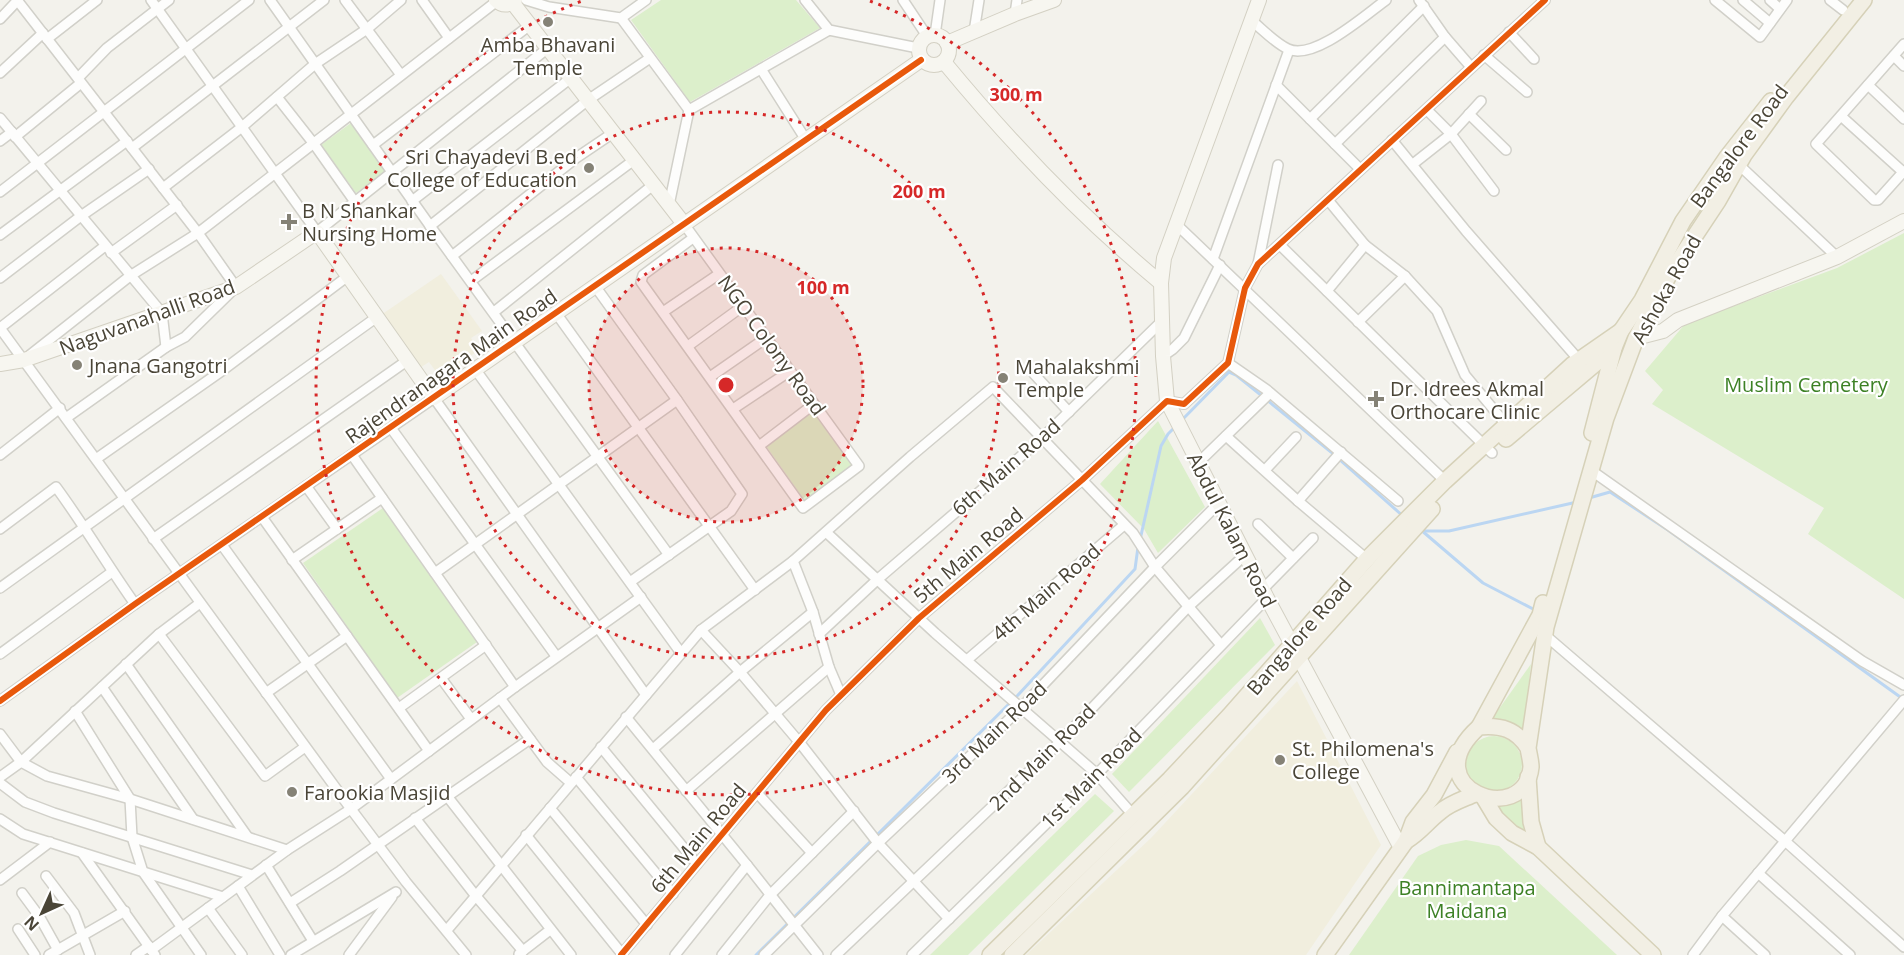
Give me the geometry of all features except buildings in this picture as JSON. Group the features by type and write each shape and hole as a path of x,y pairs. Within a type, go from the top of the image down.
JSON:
{"main road":[{"name":"Ashoka Road","path":"1545,614 1577,502 1592,471 1606,418 1636,338 1670,275 1718,201 1738,164 1786,97 1864,0"},
{"name":"Bangalore Road","path":"1577,502 1614,348 1621,331 1642,300 1683,221 1727,157 1847,5"},
{"name":"Bangalore Road","path":"990,955 1133,815 1229,716 1292,644 1423,512 1579,360 1621,331"},
{"name":"Bangalore Road","path":"1510,429 1614,348"},
{"name":"Bangalore Road","path":"1423,512 1446,481 1489,450"},
{"name":"Bangalore Road","path":"1012,955 1182,787 1300,658 1372,564"},
{"path":"1404,844 1449,805 1480,796 1498,799 1510,796 1521,788 1528,777 1531,766 1528,748 1545,635 1545,614"},
{"path":"1325,955 1404,844 1413,822 1434,795 1464,742 1479,727 1545,614"},
{"path":"1479,727 1507,728 1521,738 1528,748"},
{"path":"1464,742 1459,753 1458,766 1461,778 1480,796 1496,818 1512,833 1538,847 1653,955"},
{"path":"1528,777 1531,822 1538,847"},
{"path":"1449,805 1468,805 1496,818"}],"street":[{"path":"0,19 17,0 177,205 236,287 185,337 166,347 66,418"},
{"path":"0,73 45,36 97,0"},
{"path":"151,0 646,694"},
{"path":"0,141 14,134 80,81 107,48 169,0"},
{"path":"0,192 249,0"},
{"path":"270,0 412,201 669,555"},
{"path":"0,235 60,191 214,86 324,0"},
{"path":"345,0 401,75"},
{"path":"163,188 242,127 315,64 367,29 401,0"},
{"path":"422,0 449,38"},
{"path":"24,360 130,276 198,233 496,0 504,4 518,1 621,18 646,0"},
{"path":"805,0 829,30"},
{"path":"903,0 925,45"},
{"path":"669,205 689,110 829,30 925,45 944,39 949,53 944,62 934,66 925,63 925,45 940,0"},
{"path":"974,32 979,0"},
{"path":"947,43 974,32 1016,7 1054,0"},
{"name":"Abdul Kalam Road","path":"1259,0 1164,258 1161,283 1162,356 1167,401 1292,644 1404,844"},
{"path":"1251,20 1289,50 1308,50 1322,45 1386,0"},
{"path":"1258,264 1545,0"},
{"path":"1715,0 1760,37 1787,0"},
{"path":"1743,0 1770,23"},
{"path":"1770,0 1780,9"},
{"path":"1830,0 1847,5"},
{"path":"518,1 530,25 684,224"},
{"path":"1310,119 1421,3 1445,37 1472,67"},
{"path":"621,18 689,110"},
{"path":"373,145 530,25"},
{"path":"1509,32 1534,59"},
{"path":"1335,144 1445,37"},
{"path":"1841,116 1904,171 1878,200 1871,199 1816,144 1904,44"},
{"name":"Rajendranagara Main Road","path":"0,701 135,604 806,140 925,45"},
{"path":"317,232 548,48"},
{"path":"1162,356 1173,350 1184,338 1216,262 1289,50"},
{"path":"1485,55 1527,92"},
{"path":"1893,56 1904,66"},
{"path":"430,226 588,100 650,58"},
{"path":"944,62 1048,181 1161,283"},
{"path":"761,69 806,140"},
{"path":"412,201 571,78"},
{"path":"1276,85 1360,170"},
{"path":"1868,86 1904,118"},
{"path":"277,97 355,202"},
{"path":"1413,164 1450,134 1481,100"},
{"path":"1427,110 1450,134 1494,191"},
{"path":"1469,114 1506,150"},
{"path":"0,118 162,313 166,347"},
{"path":"452,256 576,158 613,133"},
{"path":"1392,140 1466,231 1579,360"},
{"path":"471,281 634,160"},
{"path":"1738,164 1837,256"},
{"path":"1167,401 1184,405 1228,363 1245,288 1258,264 1278,165"},
{"path":"0,278 81,216 149,169"},
{"path":"494,312 653,184"},
{"path":"1328,200 1365,245 1405,276 1437,311 1465,375 1510,429"},
{"path":"177,205 108,250 0,328 377,844 466,955"},
{"path":"1636,338 1663,330 1678,320 1837,256 1904,221"},
{"name":"NGO Colony Road","path":"684,224 859,466 803,508 759,446"},
{"path":"1176,224 1446,481"},
{"name":"Naguvanahalli Road","path":"0,364 24,360 236,287 317,232"},
{"path":"693,237 641,277 641,282 759,446 814,404"},
{"path":"1280,244 1489,450"},
{"path":"1327,291 1365,245"},
{"path":"663,312 719,274"},
{"path":"96,459 223,370 348,276"},
{"path":"1358,322 1405,276"},
{"path":"595,286 678,400 742,494 731,512 630,582"},
{"path":"688,346 743,306"},
{"path":"556,313 754,590"},
{"path":"0,588 377,317"},
{"name":"6th Main Road","path":"819,633 877,579 1041,439 1162,321"},
{"path":"710,377 766,338"},
{"path":"153,539 408,360"},
{"path":"1228,363 1270,393 1398,501"},
{"path":"476,369 681,653"},
{"path":"733,409 790,371"},
{"path":"1034,374 1069,411"},
{"path":"447,930 701,630 794,561 910,457 993,387 1133,533 1155,567 1221,645"},
{"path":"1198,463 1270,393"},
{"path":"435,573 678,400"},
{"name":"5th Main Road","path":"800,743 841,695 919,618 1082,480 1167,401"},
{"path":"0,455 60,408"},
{"path":"391,428 556,656"},
{"path":"1226,436 1372,564"},
{"path":"1265,470 1296,437"},
{"path":"1298,501 1341,452"},
{"path":"352,455 514,687"},
{"path":"1592,471 1862,661 1904,685"},
{"path":"306,486 337,529"},
{"path":"0,529 56,487 86,526 112,572 135,604"},
{"path":"292,560 382,498"},
{"name":"3rd Main Road","path":"764,955 1021,708 1219,503"},
{"path":"262,517 429,750"},
{"path":"1258,524 1293,558"},
{"name":"4th Main Road","path":"967,660 1124,525"},
{"path":"827,533 1059,743 1097,774 1133,815"},
{"name":"1st Main Road","path":"912,955 1097,774 1221,645 1293,558 1313,538"},
{"path":"222,544 391,779"},
{"name":"2nd Main Road","path":"836,955 1059,743 1188,607 1245,555"},
{"path":"794,561 813,612 829,667 841,695"},
{"path":"0,654 112,572"},
{"path":"136,955 152,950 287,850 351,809 597,626 641,597"},
{"path":"0,777 21,762 159,634 200,603"},
{"path":"653,749 740,672 813,612"},
{"path":"701,630 800,743 878,843 949,919"},
{"path":"159,634 265,777 305,747"},
{"path":"1545,635 1785,841 1904,947"},
{"path":"266,693 347,636"},
{"path":"399,708 486,645"},
{"path":"126,664 248,837"},
{"path":"686,791 829,667"},
{"path":"441,678 471,719"},
{"path":"102,687 193,819"},
{"path":"500,698 547,762 573,780 673,894"},
{"path":"1696,954 1722,916 1902,702"},
{"path":"75,711 130,799 132,837 143,872 201,955"},
{"path":"626,717 722,833 818,955"},
{"path":"0,734 21,762 47,776 130,799 287,850"},
{"path":"290,903 530,739"},
{"name":"6th Main Road","path":"622,955 722,833 800,743"},
{"path":"601,747 697,864"},
{"path":"0,783 25,802 252,875"},
{"path":"757,793 812,853"},
{"path":"447,796 571,955"},
{"path":"550,808 647,925"},
{"path":"722,955 770,895 854,811"},
{"path":"415,818 521,953 550,930"},
{"path":"2,823 22,834 223,897"},
{"path":"526,835 622,955"},
{"path":"0,880 50,842"},
{"path":"82,853 152,950"},
{"path":"266,865 313,941"},
{"path":"675,955 747,865"},
{"path":"1758,873 1850,955"},
{"path":"46,876 74,913 90,955"},
{"path":"349,955 406,882"},
{"path":"238,886 280,955"},
{"path":"291,955 396,892"},
{"path":"22,893 39,916 55,953 125,911"},
{"path":"208,908 242,955"},
{"path":"1722,916 1765,955"},
{"path":"18,929 35,955"}],"shaded area":[{"path":"441,274 482,331 471,338 479,350 440,377 429,362 418,369 381,315"},
{"name":"St. Philomena's College","path":"1297,681 1381,845 1306,955 1026,955 1151,838"}],"green space":[{"path":"661,0 796,0 820,28 690,102 631,20"},
{"path":"351,123 386,171 356,193 321,145"},
{"name":"Muslim Cemetery","path":"1904,233 1904,599 1808,534 1824,508 1652,404 1663,390 1645,371 1685,324 1837,268"},
{"path":"813,412 852,465 805,501 766,446"},
{"path":"1158,421 1205,507 1158,553 1144,529 1100,484"},
{"path":"383,508 477,642 397,698 303,563"},
{"path":"1260,618 1275,645 1129,792 1112,774"},
{"path":"1531,664 1523,733 1491,720"},
{"path":"1494,736 1514,744 1522,764 1514,784 1494,792 1474,784 1466,764 1474,744"},
{"path":"1095,794 1114,811 968,955 930,955"},
{"path":"1523,795 1522,817 1527,835 1494,805"},
{"name":"Bannimantapa Maidana","path":"1466,840 1499,846 1617,955 1349,955 1418,856 1441,845"}],"waterway":[{"path":"1181,421 1229,372 1236,375 1331,452 1404,517"},
{"path":"1140,540 1161,446 1176,426"},
{"path":"1589,498 1610,492 1668,530 1903,699"},
{"path":"1422,531 1449,531 1577,502"},
{"path":"1421,530 1483,583 1535,610"},
{"path":"756,955 1018,695 1135,569 1138,547"}],"cycle path":[{"path":"621,955 826,710 919,618 1082,480 1167,401 1184,404 1228,363 1245,288 1258,264 1545,0"},
{"path":"0,701 135,604 921,60"}],"place":[{"name":"Amba Bhavani Temple","path":"548,22"},
{"name":"Sri Chayadevi B.ed College of Education","path":"589,168"},
{"name":"B N Shankar Nursing Home","path":"289,222"},
{"name":"Jnana Gangotri","path":"77,365"},
{"name":"Mahalakshmi Temple","path":"1003,378"},
{"name":"Dr. Idrees Akmal Orthocare Clinic","path":"1376,399"},
{"name":"St. Philomena's College","path":"1280,760"},
{"name":"Farookia Masjid","path":"292,792"}]}
